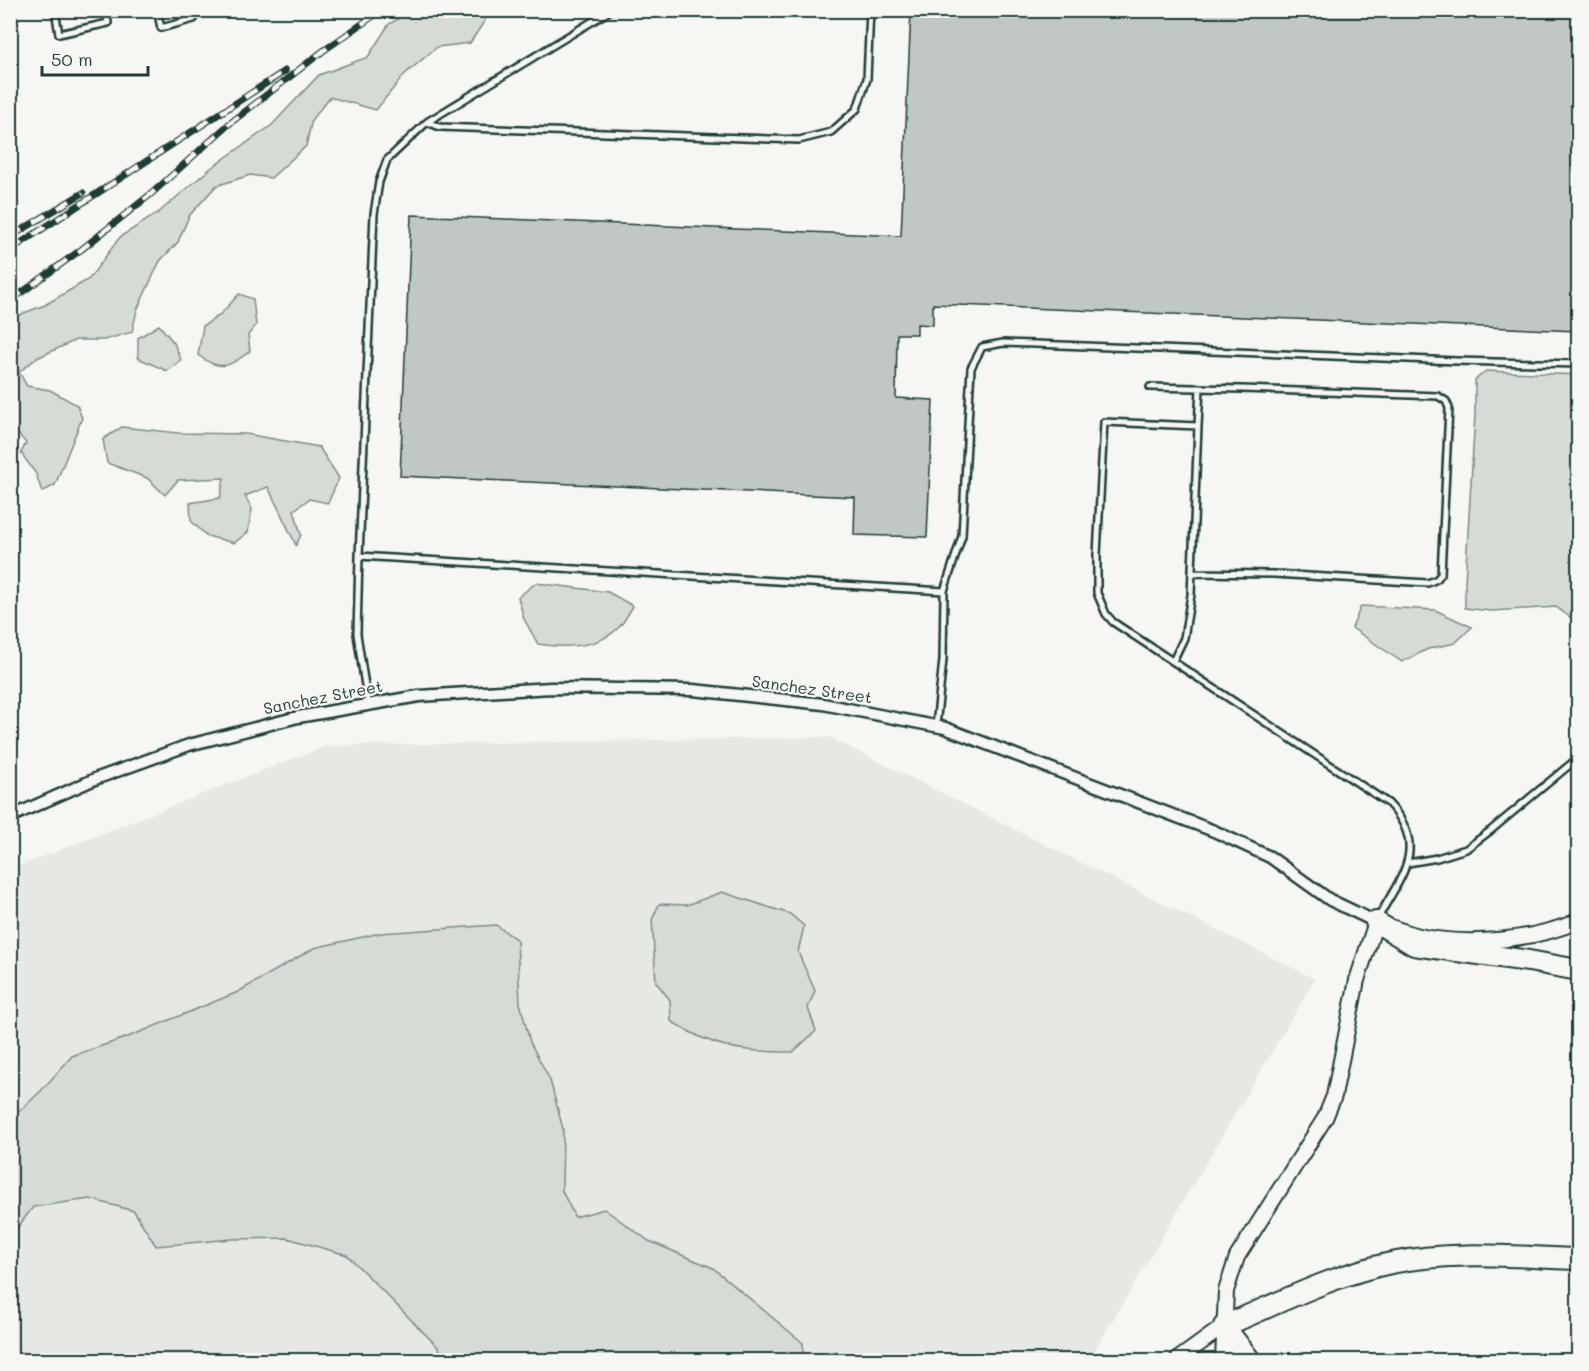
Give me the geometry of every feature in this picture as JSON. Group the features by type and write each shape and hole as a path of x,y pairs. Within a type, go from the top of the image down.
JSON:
{"highway":[{"path":"1376,922 1414,945 1578,970"},
{"path":"1250,1360 1224,1326 1336,1279 1392,1263 1457,1254 1578,1259"}],"street":[{"name":"Sanchez Street","path":"10,817 95,779 189,745 298,717 419,696 551,688 693,690 823,704 945,728 1214,831 1270,857 1330,900 1376,922 1424,937 1463,940 1504,939 1567,926 1578,921"},
{"path":"1223,1360 1226,1291 1237,1257 1325,1118 1334,1096 1357,980 1376,922"},
{"path":"1177,1360 1224,1326"}],"lane":[{"path":"55,10 59,34 108,23 106,10"},
{"path":"157,10 161,28 194,19 192,10"},
{"path":"368,705 357,634 375,214 379,182 387,160 427,122 611,10"},
{"path":"427,122 440,127 799,140 831,132 857,109 867,79 870,10"},
{"path":"935,727 943,660 944,591 962,536 971,368 982,347 1003,343 1578,364"},
{"path":"1149,387 1438,396 1446,400 1449,408 1441,574 1437,579 1428,583 1265,574 1192,573"},
{"path":"1173,661 1184,638 1188,620 1200,388"},
{"path":"1198,426 1104,422 1096,555 1097,593 1106,614 1113,622 1388,803 1400,816 1411,845 1408,862 1376,922"},
{"path":"359,555 944,591"},
{"path":"1408,862 1437,858 1466,849 1578,758"}],"shaded area":[{"path":"412,11 491,11 470,43 437,47 404,75 376,110 330,97 312,119 306,146 271,178 250,175 216,186 189,216 178,242 160,261 137,310 132,332 104,340 76,340 37,358 19,372 27,386 50,390 77,405 82,418 55,485 42,492 36,474 21,453 26,443 11,426 11,318 45,305 89,279 120,237 158,213 211,168 272,125 319,75 368,57 389,24"},
{"path":"239,294 253,299 256,325 248,335 250,351 231,364 213,364 198,355 203,326 220,315"},
{"path":"159,325 174,343 181,360 167,371 138,358 138,338"},
{"path":"1486,371 1578,375 1578,623 1556,607 1491,611 1465,608 1475,380"},
{"path":"122,427 178,433 246,434 319,447 339,478 328,503 309,499 294,510 301,535 296,545 268,487 245,496 252,509 248,532 234,543 207,536 191,521 190,503 220,498 224,478 178,480 165,495 147,478 107,463 103,439"},
{"path":"536,583 608,592 633,606 612,634 592,643 570,646 538,644 524,619 518,597"},
{"path":"1361,606 1435,610 1472,627 1455,643 1428,649 1402,662 1352,628"},
{"path":"829,737 1315,979 1089,1360 11,1360 11,869 326,746"},
{"path":"722,892 790,914 804,926 798,952 815,991 808,1008 816,1031 793,1052 744,1050 729,1047 701,1038 671,1021 670,1000 656,982 652,920 659,904 687,905"},
{"path":"496,925 517,940 520,1003 530,1042 550,1080 563,1129 562,1191 575,1217 604,1209 649,1241 713,1268 803,1343 803,1360 447,1360 437,1346 347,1255 287,1238 232,1239 156,1246 134,1211 90,1199 33,1207 11,1236 11,1119 41,1091 72,1056 128,1037 238,992 314,948 380,933"}],"building":[{"path":"911,10 1578,10 1578,331 933,304 933,325 917,324 917,334 897,334 896,398 933,400 927,537 854,535 855,497 400,476 411,215 901,236"}],"railway":[{"path":"10,301 82,249 151,194 229,124 323,51 382,10"},
{"path":"10,250 285,71"},
{"path":"10,237 83,193"}]}
